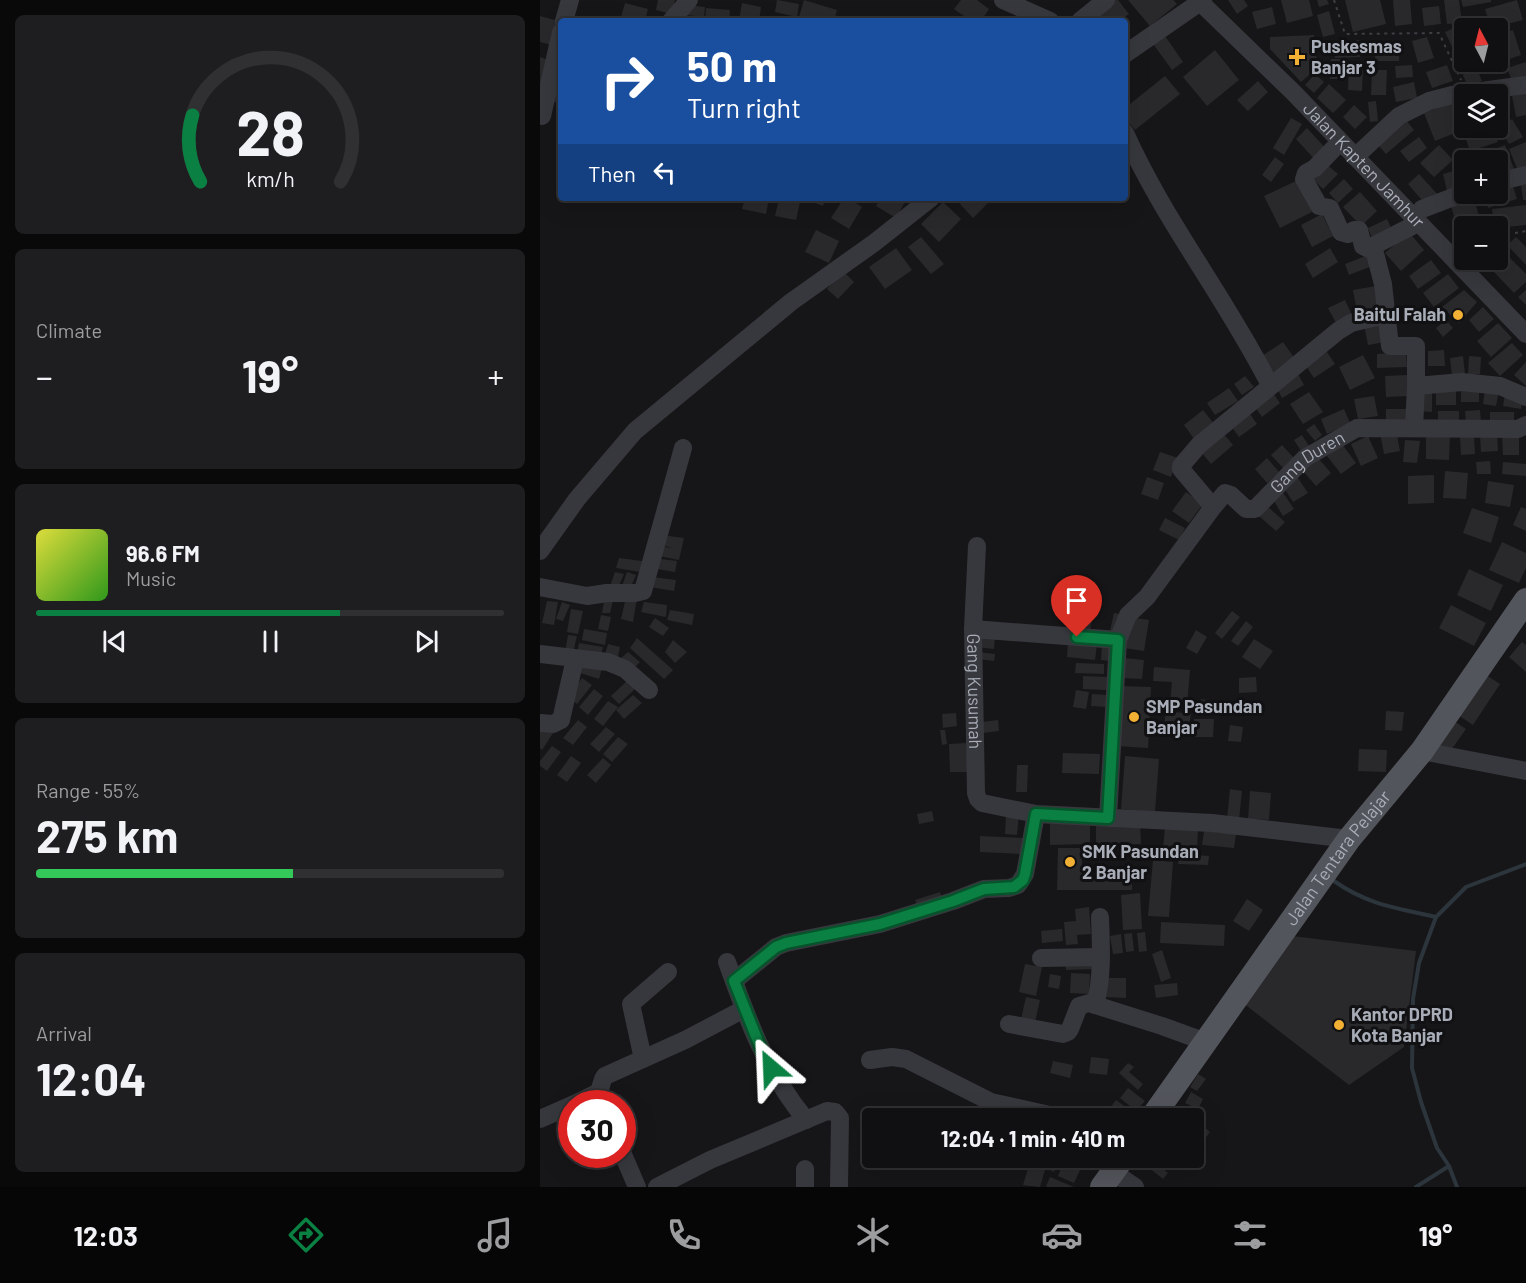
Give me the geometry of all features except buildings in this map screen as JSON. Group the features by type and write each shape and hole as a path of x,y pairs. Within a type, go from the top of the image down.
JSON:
{"main road":[{"name":"Jalan Tentara Pelajar","path":"1159,1108 1349,839 1422,751 1526,600"}],"street":[{"path":"565,18 570,0"},
{"path":"674,18 689,0"},
{"path":"1003,0 1043,18"},
{"path":"1084,18 1106,0"},
{"path":"1128,52 1204,0"},
{"name":"Jalan Kapten Jamhur","path":"1204,0 1340,142 1359,153"},
{"name":"Jalan Kapten Jamhur","path":"1204,0 1359,153 1485,283 1526,316"},
{"path":"541,116 558,45"},
{"path":"1508,88 1526,85"},
{"path":"1359,153 1399,116 1429,101 1454,96"},
{"path":"541,116 558,108"},
{"path":"1128,139 1163,210 1253,351 1270,385"},
{"path":"1340,142 1315,168 1306,173 1304,179 1319,206 1330,208 1341,231 1348,234 1359,230 1365,248 1369,249 1420,216 1454,198"},
{"path":"1508,179 1526,175"},
{"path":"540,551 577,499 635,431 791,302 874,243 927,201"},
{"name":"Jalan Kapten Jamhur","path":"1420,216 1454,245"},
{"path":"1374,246 1383,284 1390,346 1416,346 1414,428"},
{"name":"Jalan Kapten Jamhur","path":"1476,270 1526,333"},
{"path":"1108,818 1118,640 1128,615 1147,597 1213,507 1182,472 1181,466 1199,445 1270,385 1351,323 1385,315"},
{"path":"1416,386 1462,381 1500,386 1526,398"},
{"name":"Gang Duren","path":"1213,507 1225,493 1228,493 1246,509 1255,509 1305,458 1357,428 1518,429 1526,425"},
{"path":"540,587 587,596 607,592 643,591 683,448"},
{"path":"974,629 977,546"},
{"name":"Gang Kusumah","path":"1118,640 974,629 976,793 982,804 1036,814 1212,823 1349,839"},
{"path":"540,654 608,662 626,669 649,690"},
{"path":"540,723 554,724 561,720 575,659"},
{"path":"1422,751 1526,771"},
{"path":"734,981 776,947 786,943 880,924 984,889 1009,888 1018,885 1025,874 1036,814"},
{"path":"1095,1005 1100,987 1100,917"},
{"path":"1041,958 1101,957"},
{"path":"727,962 763,1054 787,1096 806,1120"},
{"path":"643,1059 636,1036 631,1004 668,972"},
{"path":"1009,1024 1063,1034 1070,1029 1078,1006 1089,1003 1206,1042"},
{"path":"602,1090 605,1076 685,1040 744,1009"},
{"path":"870,1060 892,1057 906,1059 991,1102 1018,1108"},
{"path":"540,1119 558,1111"},
{"path":"657,1187 710,1160 827,1111 835,1112 840,1118 839,1187"},
{"path":"629,1168 637,1187"},
{"path":"1113,1172 1135,1187"}],"path":[{"path":"1334,0 1345,34 1439,33 1462,84"},
{"path":"1515,233 1526,231"}],"waterway":[{"path":"1457,1187 1449,1166 1437,1148 1412,1068 1413,999 1419,963 1436,917 1466,887 1526,864"},
{"path":"1334,881 1371,901 1436,917"},
{"path":"1416,1187 1449,1166"}],"place":[{"name":"Puskesmas Banjar 3","path":"1297,57"},
{"name":"Baitul Falah","path":"1458,315"},
{"name":"SMP Pasundan Banjar","path":"1134,717"},
{"name":"SMK Pasundan 2 Banjar","path":"1070,862"},
{"name":"Kantor DPRD Kota Banjar","path":"1339,1025"}],"route":[{"path":"771,1068 763,1054 734,981 776,947 880,924 984,889 1014,887 1023,880 1025,874 1036,814 1108,818 1118,640 1077,637"}]}
